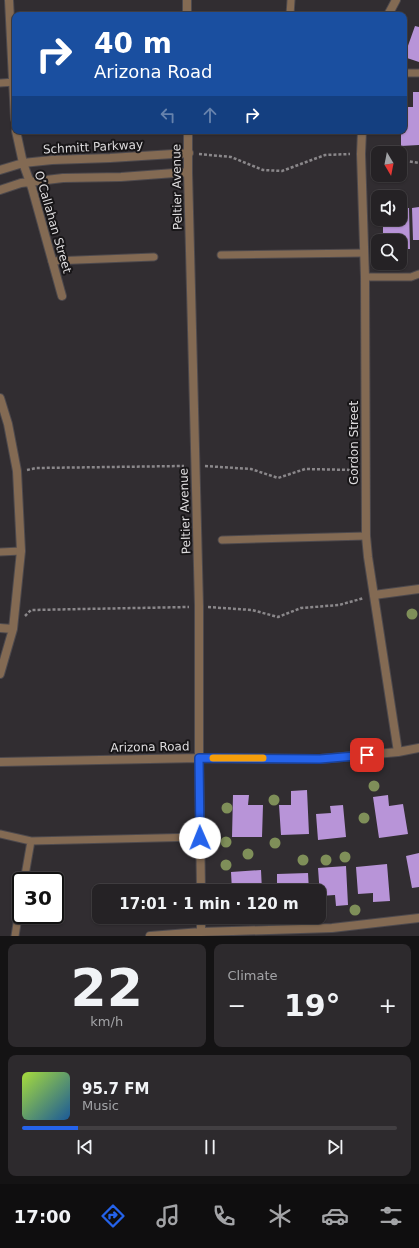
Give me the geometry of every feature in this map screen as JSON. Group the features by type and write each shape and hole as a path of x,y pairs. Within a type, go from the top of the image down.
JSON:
{"street":[{"path":"9,0 12,49"},
{"path":"187,0 187,12"},
{"path":"390,12 396,0"},
{"name":"O’Callahan Street","path":"17,134 23,163 62,296"},
{"name":"Peltier Avenue","path":"188,134 199,606 200,884"},
{"name":"Gordon Street","path":"362,134 361,154 366,277 366,536 398,752"},
{"name":"Schmitt Parkway","path":"0,170 23,163 52,160 189,153"},
{"path":"0,190 21,183 63,178 121,177 188,172"},
{"path":"0,398 8,424 17,471 21,551 13,629 0,674"},
{"path":"374,595 419,589"},
{"path":"0,628 13,629"},
{"name":"Arizona Road","path":"0,762 199,758 320,759 398,752 419,748"},
{"path":"150,936 332,928 419,918"}],"lane":[{"path":"290,12 291,0"},
{"path":"407,73 419,73"},
{"path":"0,83 12,82"},
{"path":"221,255 364,253"},
{"path":"52,261 154,257"},
{"path":"366,277 411,277 419,274"},
{"path":"222,540 366,536"},
{"path":"0,552 21,551"},
{"path":"0,834 31,841 200,838"},
{"path":"26,872 31,841"},
{"path":"15,936 17,924"}],"path":[{"path":"189,153 231,157 263,170 282,171 325,155 371,155"},
{"path":"407,161 419,163"}],"building":[{"path":"415,26 419,27 419,62 407,58 407,49"},
{"path":"413,92 419,92 419,145 401,146 401,134 407,134 407,107 413,107"},
{"path":"419,207 419,240 413,240 412,208"},
{"path":"407,208 409,208 410,249 407,249 407,234 383,234 383,226 407,226"},
{"path":"307,790 309,834 281,835 279,805 291,805 291,791"},
{"path":"233,795 249,795 248,805 263,805 262,837 232,837"},
{"path":"388,795 389,806 403,804 408,834 379,838 373,797"},
{"path":"343,805 346,837 318,840 316,814 331,813 330,806"},
{"path":"419,853 419,887 412,888 406,856"},
{"path":"387,864 390,901 373,902 373,893 358,894 356,867"},
{"path":"346,866 348,905 336,906 335,895 326,896 326,884 319,884 318,868"},
{"path":"261,870 262,884 232,884 231,872"},
{"path":"308,873 309,884 277,884 277,874"}],"slow traffic":[{"path":"213,758 263,758"}],"route":[{"path":"200,838 199,758 320,759 367,755"}]}
